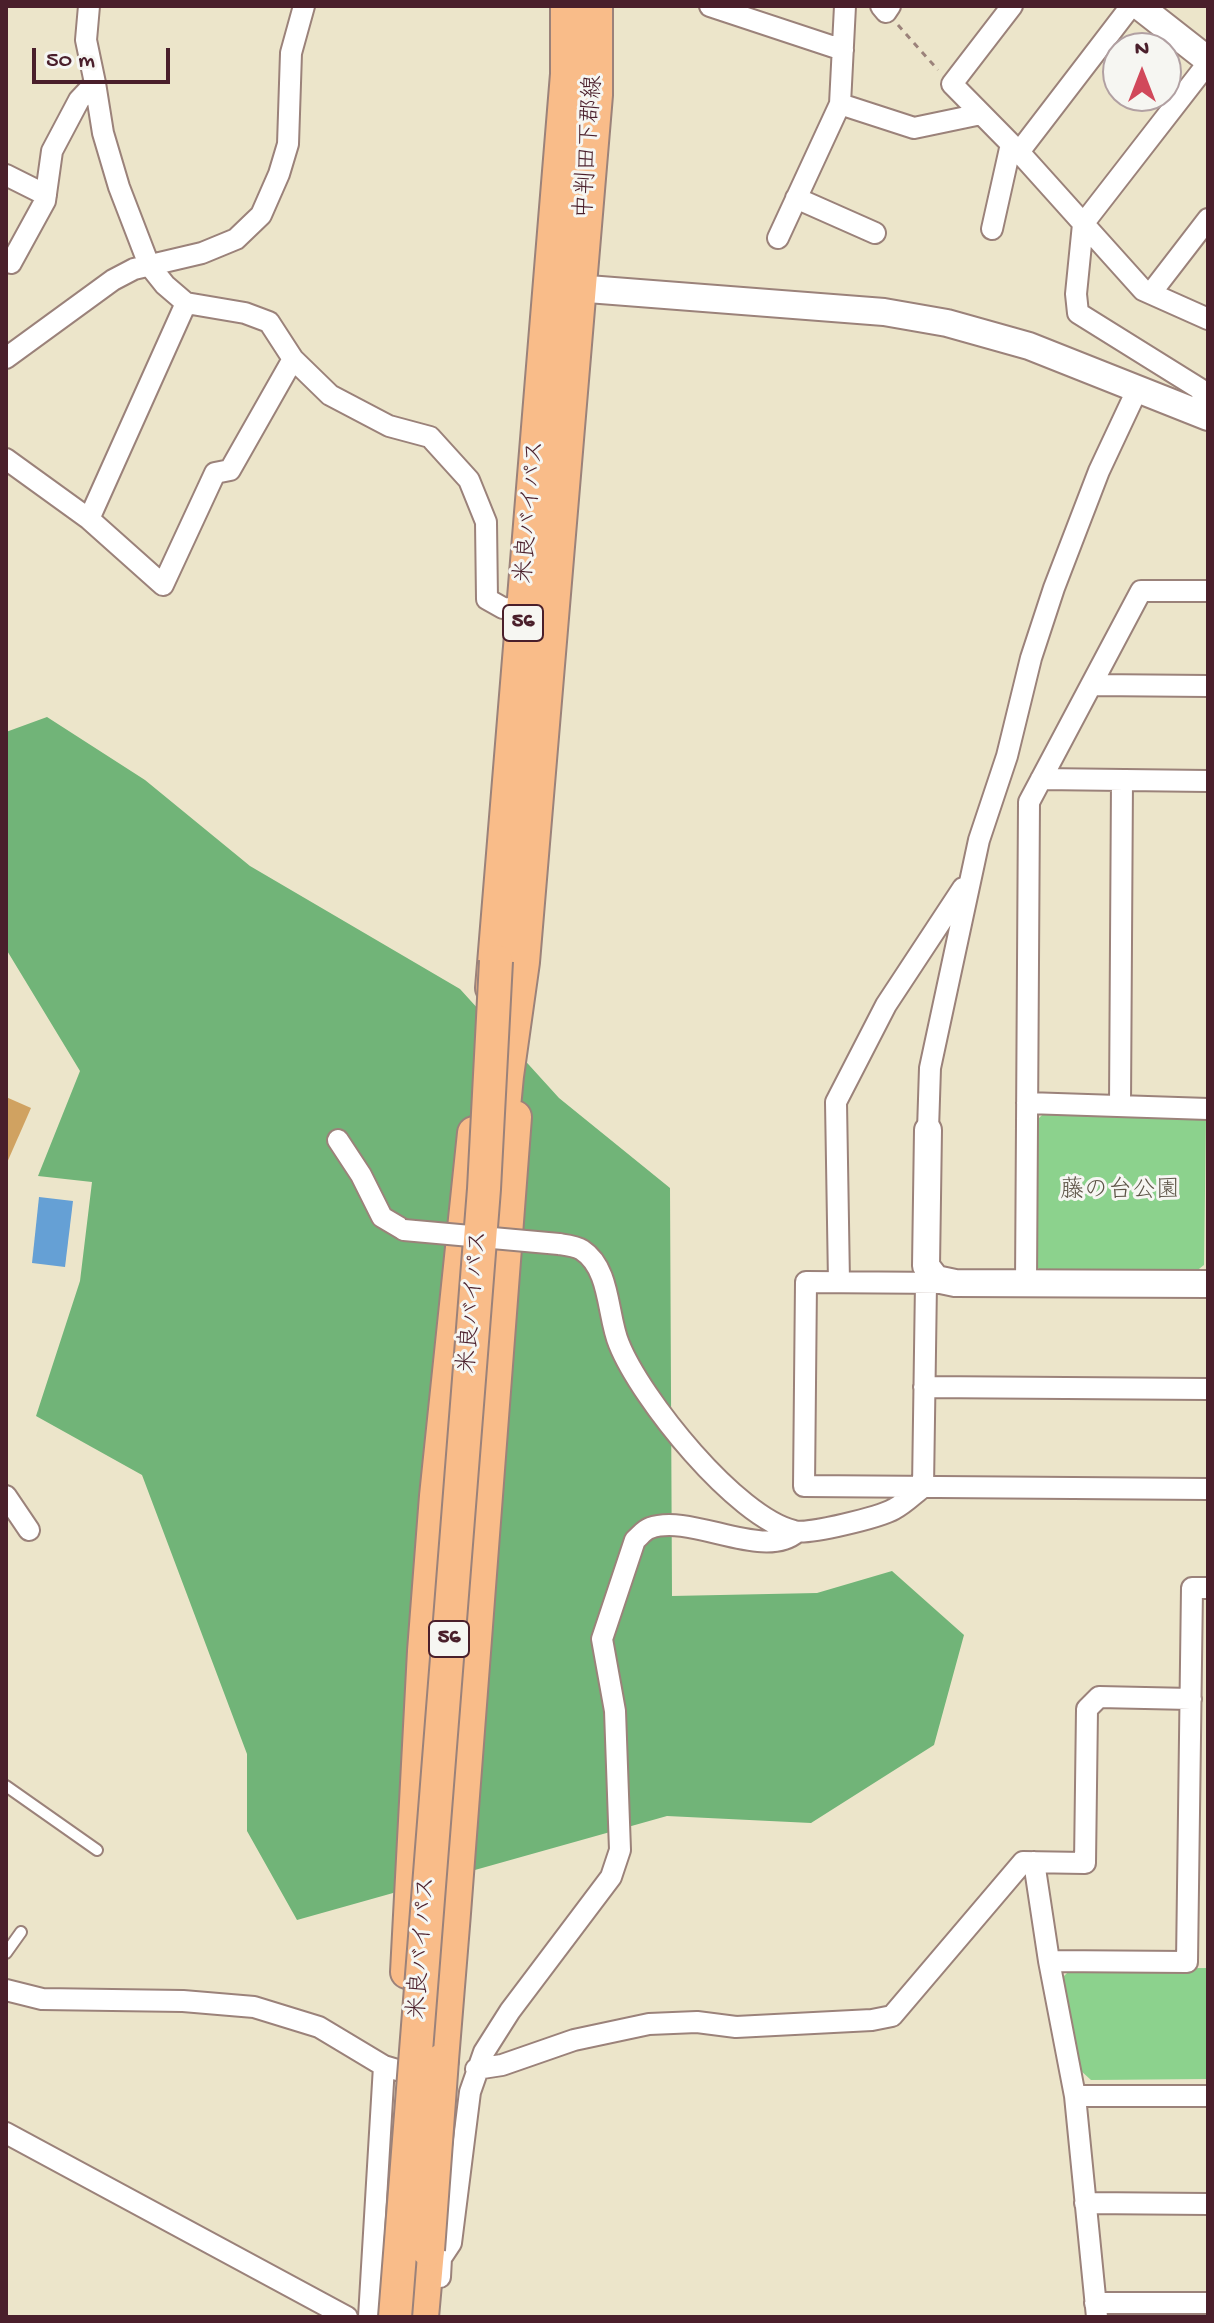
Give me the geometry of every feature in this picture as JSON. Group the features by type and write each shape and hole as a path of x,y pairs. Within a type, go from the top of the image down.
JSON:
{"main road":[{"name":"中判田下郡線","path":"565,287 567,6"},
{"name":"中判田下郡線","path":"565,287 596,95 596,6"},
{"name":"米良バイパス","path":"395,2317 484,1189 510,961 565,287"},
{"name":"米良バイパス","path":"407,2317 457,1666 507,1076 510,961"},
{"path":"384,2317 390,2244 394,2055 436,1496 483,1050 510,961"},
{"path":"422,2317 516,1108 510,961"}],"street":[{"path":"89,6 86,40 103,133 119,187 149,265 165,285 186,303 245,313 269,322 293,359 330,395 389,426 430,437 469,480 486,522 487,599 503,608 539,608"},
{"path":"6,358 113,280 149,265 202,253 236,239 261,215 288,144 291,53 304,6"},
{"path":"710,6 754,13 843,50"},
{"path":"778,238 826,140 840,104 845,6"},
{"path":"1012,6 952,84 1015,148 1143,290 1208,319"},
{"path":"992,229 1015,148 1131,6"},
{"path":"565,287 884,312 947,323 1029,346 1204,415 1200,389 1078,313 1076,294 1083,224 1208,62 1139,6"},
{"path":"6,260 11,263 34,224 46,195 52,151 79,100 95,83"},
{"path":"840,104 914,128 981,114"},
{"path":"6,175 46,195"},
{"path":"796,198 875,233"},
{"path":"1151,293 1208,219"},
{"path":"89,519 186,303"},
{"path":"6,459 89,519 163,585 215,473 230,470 293,359"},
{"path":"955,1283 936,1279 926,1266 930,1068 979,840 1007,756 1031,658 1099,471 1137,390"},
{"path":"1026,1283 1029,802 1141,591 1208,591"},
{"path":"1092,685 1208,686"},
{"path":"1041,779 1208,781"},
{"path":"1120,1105 1122,780"},
{"path":"839,1282 836,1102 886,1005 970,878"},
{"path":"1027,1103 1208,1109"},
{"path":"338,1140 361,1175 382,1217 404,1230 559,1244 581,1249 597,1264 618,1343 641,1389 702,1463 745,1505 770,1522 797,1532"},
{"path":"1208,1284 806,1282 804,1486 1208,1489"},
{"path":"923,1487 926,1283"},
{"path":"924,1387 1208,1389"},
{"path":"436,2317 441,2258 451,2243 470,2092 476,2069 510,2011 611,1877 620,1850 615,1711 602,1639 635,1540 647,1528 671,1524 760,1541 789,1539 797,1532 894,1509 923,1487"},
{"path":"6,1496 29,1530"},
{"path":"1049,1961 1187,1962 1192,1588 1208,1588"},
{"path":"476,2069 502,2065 574,2040 649,2024 697,2022 736,2027 872,2020 892,2016 1023,1862 1085,1863 1087,1709 1099,1697 1191,1699"},
{"path":"1034,1862 1075,2096 1096,2310 1208,2303"},
{"path":"6,1990 42,1999 183,2001 254,2007 394,2055 470,2092"},
{"path":"369,2317 394,2055"},
{"path":"1075,2096 1208,2096"},
{"path":"6,2133 347,2317"},
{"path":"1085,2203 1208,2204"}],"lane":[{"path":"6,1786 97,1850"},
{"path":"6,1953 21,1932"}],"path":[{"path":"886,8 952,84"}],"green space":[{"path":"47,717 145,780 250,866 460,989 559,1098 670,1188 672,1596 817,1593 892,1571 964,1635 934,1745 811,1823 667,1816 297,1920 247,1831 247,1754 142,1475 36,1416 80,1281 92,1182 38,1176 80,1071 6,949 6,732"},
{"name":"藤の台公園","path":"1046,1111 1206,1115 1204,1265 1195,1272 1041,1271 1034,1264 1036,1121"},
{"path":"1208,1968 1208,2079 1091,2080 1080,2070 1061,1979 1071,1969"}],"water":[{"path":"39,1197 73,1201 65,1267 32,1263"}],"building":[{"path":"6,1097 31,1108 6,1165"}]}
